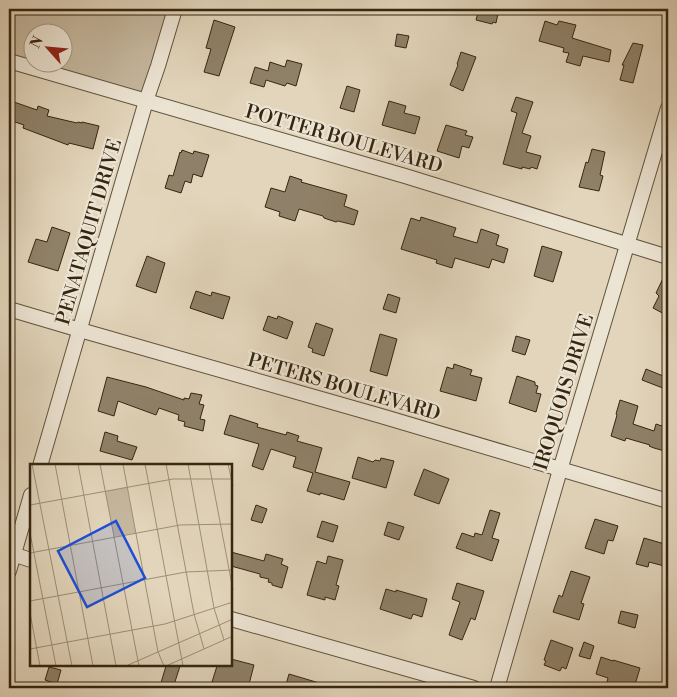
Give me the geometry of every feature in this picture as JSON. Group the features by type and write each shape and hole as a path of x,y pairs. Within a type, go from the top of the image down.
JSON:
{"street":[{"name":"PENATAQUIT DRIVE","path":"41,464 146,101 175,9"},
{"name":"POTTER BOULEVARD","path":"9,60 405,176 668,256"},
{"name":"IROQUOIS DRIVE","path":"497,688 668,108"},
{"name":"PETERS BOULEVARD","path":"9,309 668,501"},
{"path":"9,571 11,554 30,498"},
{"path":"11,554 30,560"},
{"path":"232,619 474,688"}],"shaded area":[{"path":"9,9 174,9 146,101 47,72 72,72 72,22 22,22 22,65 9,61"}],"building":[{"path":"479,9 499,9 496,23 493,22 492,24 476,20"},
{"path":"214,20 235,27 219,76 204,72 211,49 206,48"},
{"path":"545,21 557,25 559,21 576,25 572,38 611,50 609,62 583,56 580,66 566,62 569,53 563,52 564,48 539,41"},
{"path":"397,34 409,36 406,48 395,46"},
{"path":"633,43 643,45 633,83 620,80 624,65 622,65"},
{"path":"461,52 476,57 463,91 450,85"},
{"path":"287,60 302,64 296,86 287,83 285,86 266,80 264,87 250,83 255,67 268,71 270,62 285,67"},
{"path":"347,86 360,90 354,112 340,108"},
{"path":"516,97 533,102 522,133 531,136 526,152 541,156 537,169 522,167 522,169 503,164 517,113 511,111"},
{"path":"389,101 406,106 404,113 420,117 415,134 382,125"},
{"path":"9,102 37,110 38,106 49,110 47,116 99,126 93,149 69,143 68,145 23,128 24,125 9,120"},
{"path":"446,125 467,131 465,135 473,137 469,148 462,146 459,158 437,151"},
{"path":"592,149 605,152 600,175 603,176 599,191 579,187"},
{"path":"182,150 193,154 194,151 209,155 202,177 193,174 191,183 185,181 181,193 165,188 169,175 173,176"},
{"path":"290,176 302,180 301,182 347,195 344,206 358,211 354,225 336,222 299,209 295,221 279,216 280,212 265,207 271,188 285,192"},
{"path":"421,217 456,228 453,236 477,243 481,229 499,235 496,245 508,249 504,263 492,259 489,268 455,258 452,268 436,263 437,260 401,249 411,218 420,221"},
{"path":"52,227 70,233 58,271 28,262 36,239 47,242"},
{"path":"542,246 562,252 553,282 534,276"},
{"path":"147,256 165,263 156,293 136,286"},
{"path":"668,268 668,316 653,308 659,296 656,293"},
{"path":"196,291 211,296 212,292 230,297 223,319 190,308"},
{"path":"388,294 400,298 396,313 383,309"},
{"path":"268,316 277,319 278,316 293,322 287,339 263,330"},
{"path":"316,323 333,329 324,356 312,352 313,349 308,347"},
{"path":"380,334 397,339 387,376 370,371"},
{"path":"516,336 530,340 525,355 512,351"},
{"path":"454,364 472,370 470,375 482,378 476,401 440,391 447,367 453,369"},
{"path":"646,369 668,378 668,390 642,380"},
{"path":"517,376 535,382 535,385 538,386 536,393 541,394 536,412 509,403"},
{"path":"107,377 146,387 184,400 184,398 189,399 191,393 202,395 199,404 204,405 200,419 205,420 203,431 184,426 185,422 178,420 179,415 159,408 156,415 118,401 114,416 98,411"},
{"path":"620,400 638,406 633,424 654,431 656,424 668,428 668,452 626,438 625,441 611,436"},
{"path":"230,415 258,424 257,427 286,435 287,432 299,436 297,441 322,448 315,472 350,482 344,500 307,491 313,473 293,467 296,457 271,449 263,470 252,466 259,444 224,434"},
{"path":"105,432 118,436 117,441 137,447 132,460 100,451"},
{"path":"358,457 373,462 375,460 380,461 381,458 394,461 386,488 352,478"},
{"path":"424,469 449,479 439,504 414,495"},
{"path":"256,505 267,509 262,523 251,520"},
{"path":"490,510 500,513 492,538 499,540 492,561 456,548 462,533 474,537 475,533 482,535"},
{"path":"595,519 618,526 613,541 608,540 604,554 585,548"},
{"path":"322,521 338,526 333,542 317,537"},
{"path":"388,522 404,527 399,540 384,535"},
{"path":"644,538 668,545 668,567 649,562 648,567 636,564"},
{"path":"232,552 264,561 266,554 283,559 281,564 288,567 282,588 272,585 272,583 268,582 269,579 260,577 260,574 232,566"},
{"path":"328,556 343,560 336,585 339,586 335,600 325,597 325,600 307,595 317,561 326,564"},
{"path":"571,571 590,577 581,603 584,604 579,620 553,612 559,595 562,597"},
{"path":"457,583 484,591 475,620 471,618 462,640 449,635 460,602 452,599"},
{"path":"386,589 427,599 422,617 413,614 411,619 380,609"},
{"path":"621,611 638,615 635,628 618,623"},
{"path":"551,640 573,648 566,669 562,667 560,671 544,665"},
{"path":"584,642 594,646 590,659 579,656"},
{"path":"601,657 640,668 634,688 606,686 608,678 596,674"},
{"path":"232,659 254,665 248,688 235,688 212,682 217,667 232,667"},
{"path":"49,667 61,670 57,684 45,680"},
{"path":"166,667 180,667 173,688 160,686"},
{"path":"289,674 326,685 325,688 285,688"}]}
